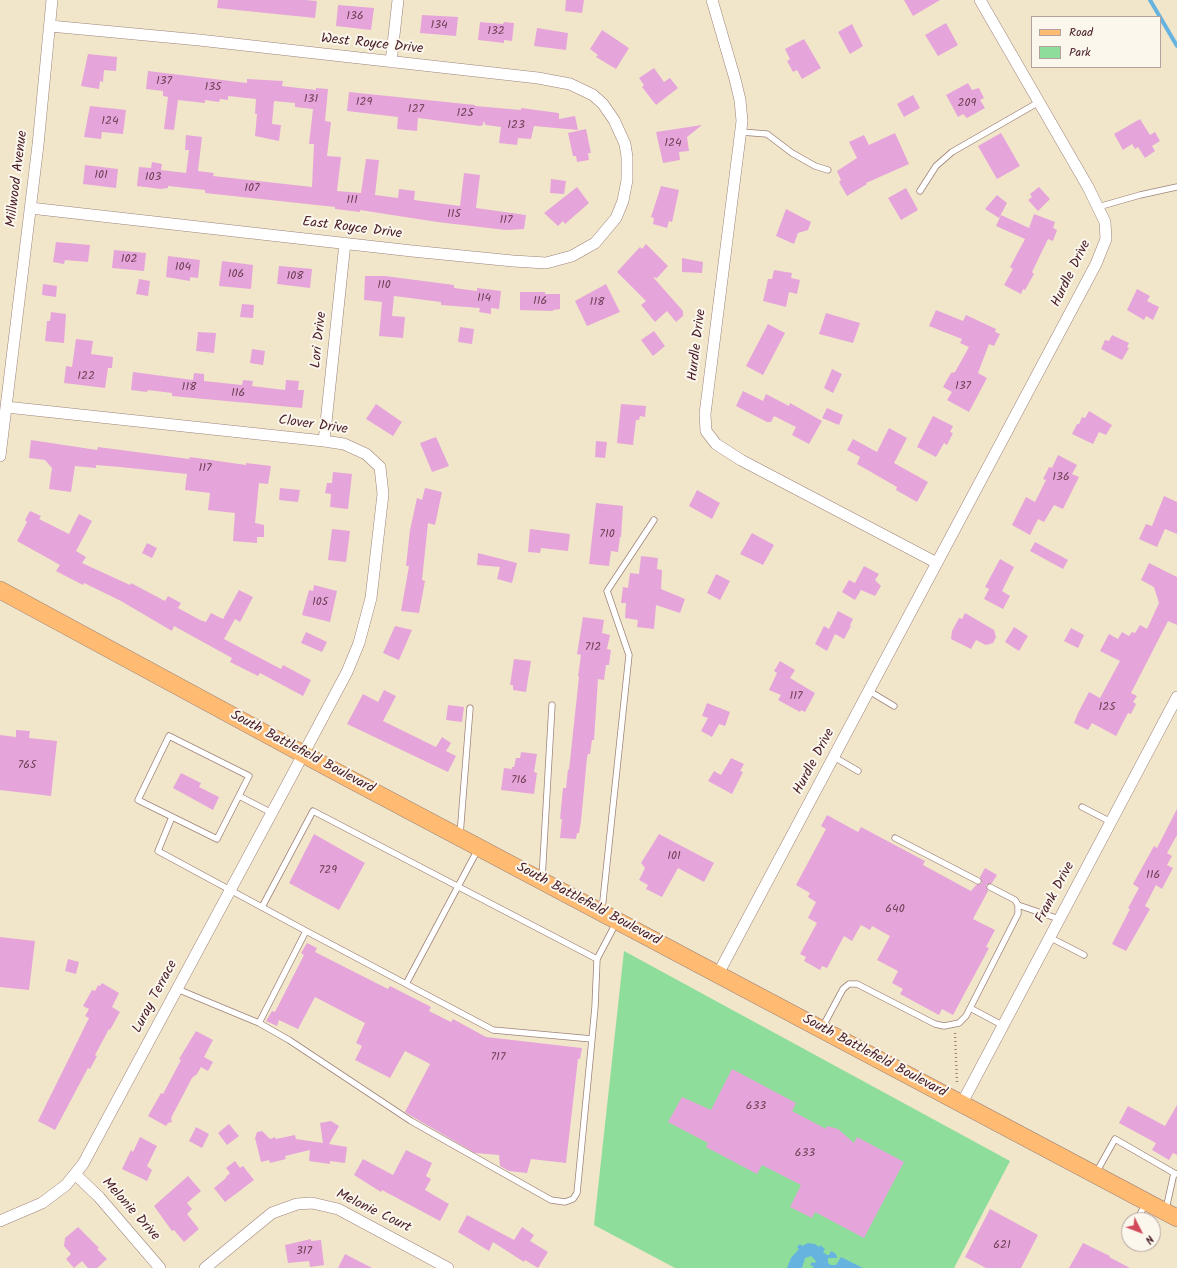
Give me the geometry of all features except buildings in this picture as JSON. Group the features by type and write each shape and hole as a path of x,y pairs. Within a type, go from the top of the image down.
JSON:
{"main road":[{"name":"South Battlefield Boulevard","path":"0,590 460,838 1171,1214"}],"street":[{"name":"Millwood Avenue","path":"0,456 30,208 52,0"},
{"path":"391,62 398,0"},
{"name":"Hurdle Drive","path":"712,0 740,100 741,132 705,414 706,431 716,444 741,460 937,563"},
{"name":"Hurdle Drive","path":"718,974 1096,264 1102,250 1106,230 1105,222 1098,207 980,0"},
{"name":"West Royce Drive","path":"50,26 538,78 577,86 593,95 603,104 614,120 625,144 628,157 627,180"},
{"name":"East Royce Drive","path":"30,208 513,261 546,262 558,261 572,256 595,243 616,218 623,200 627,180"},
{"name":"Lori Drive","path":"324,440 345,243"},
{"name":"Clover Drive","path":"6,407 324,440 354,448 372,459 380,467 383,482 383,494 371,598 359,643 347,672 304,754"},
{"name":"Frank Drive","path":"962,1103 1177,697"},
{"name":"Luray Terrace","path":"0,1221 42,1203 66,1185 76,1174 92,1150 304,754"},
{"name":"Melonie Drive","path":"76,1174 99,1196 160,1268"},
{"name":"Melonie Court","path":"205,1268 272,1213 296,1204 312,1204 338,1209 448,1268"}],"lane":[{"path":"920,191 936,166 952,152 1039,102"},
{"path":"741,132 767,134 792,153 815,166 828,170"},
{"path":"1098,207 1140,195 1177,187"},
{"path":"602,912 629,656 607,591 654,520"},
{"path":"869,691 894,706"},
{"path":"542,881 552,705"},
{"path":"460,838 470,708"},
{"path":"169,736 249,776 239,796 217,839 138,800 169,736"},
{"path":"834,757 858,771"},
{"path":"239,796 273,813"},
{"path":"1082,806 1111,822"},
{"path":"262,907 313,811 597,959"},
{"path":"172,817 158,851 493,1030 592,1038"},
{"path":"895,838 978,881"},
{"path":"406,984 479,847"},
{"path":"822,1029 843,988 849,984 857,984 935,1024 944,1026 955,1025 966,1016 1018,914 1018,905 1015,900 990,887"},
{"path":"1018,905 1059,919"},
{"path":"177,989 259,1023 289,1040 411,1121 551,1200 565,1202 573,1199 577,1193 592,1038 597,959 617,920"},
{"path":"259,1023 306,931"},
{"path":"1049,937 1084,955"},
{"path":"970,1008 1002,1025"},
{"path":"1096,1175 1115,1139 1176,1174 1171,1214"},
{"path":"1141,1212 1147,1201"}],"path":[{"path":"955,1025 957,1083"}],"green space":[{"path":"624,951 1010,1161 954,1268 675,1268 594,1225"}],"water":[{"path":"808,1243 815,1244 819,1247 820,1245 825,1249 823,1252 827,1255 829,1255 831,1251 836,1254 837,1258 828,1258 828,1263 831,1265 836,1265 841,1257 863,1268 813,1268 813,1266 810,1265 812,1262 815,1263 816,1261 811,1256 805,1258 802,1268 787,1268 791,1258 799,1249 797,1247 800,1244 802,1246"}],"waterway":[{"path":"1150,0 1159,16"},
{"path":"1161,19 1177,46"}]}
